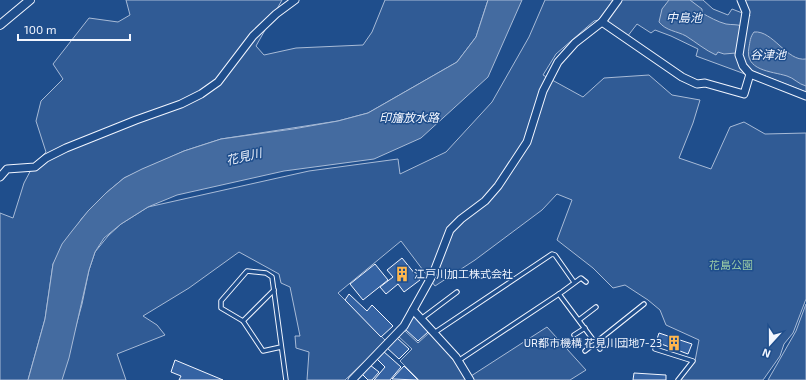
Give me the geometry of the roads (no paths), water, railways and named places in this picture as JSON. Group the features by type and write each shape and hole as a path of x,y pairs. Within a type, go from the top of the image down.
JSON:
{"street":[{"path":"0,26 30,0"},
{"path":"0,177 6,169 35,167 46,158 66,148 181,104 201,94 218,82 253,36 276,14 295,0"},
{"path":"357,378 404,326 433,274 450,230 461,219 485,201 498,186 527,142 543,91 558,62 575,44 602,22 618,0"},
{"path":"741,0 746,12 739,55 743,66 750,74 806,96"},
{"path":"602,22 682,77 697,84 705,83 744,94 750,74"},
{"path":"413,310 458,361 470,380"}],"lane":[{"path":"434,333 552,254 556,255 574,282"},
{"path":"281,347 263,351 243,321 222,308 221,301 247,271 266,273 272,277 286,380"},
{"path":"458,361 560,294 574,282 581,278 586,282"},
{"path":"243,321 274,290"},
{"path":"421,319 457,292"},
{"path":"560,294 600,349"},
{"path":"585,351 596,344 644,304"},
{"path":"579,320 596,307"},
{"path":"574,335 585,328"},
{"path":"655,349 693,361 678,380"}],"water":[{"name":"印旛放水路","path":"488,0 522,0 488,77 421,138 374,159 284,171 177,195 148,207 121,224 104,238 95,252 89,270 69,358 62,380 28,380 45,319 53,264 62,244 88,211 124,178 184,151 221,139 293,129 338,121 368,113 457,62 476,37"},
{"name":"中島池","path":"669,0 690,0 702,9 702,13 720,22 742,26 736,53 724,54 718,52 716,55 686,36 662,25 659,22 662,9"},
{"name":"谷津池","path":"754,32 761,33 774,40 793,56 799,59 806,59 806,86 789,77 760,69 751,61 749,47 750,40"}],"place":[{"name":"江戸川加工株式会社","path":"402,274"},
{"name":"UR都市機構 花見川団地7-23","path":"674,343"}],"water label":[{"name":"花見川","path":"244,157"}],"park label":[{"name":"花島公園","path":"731,265"}]}
